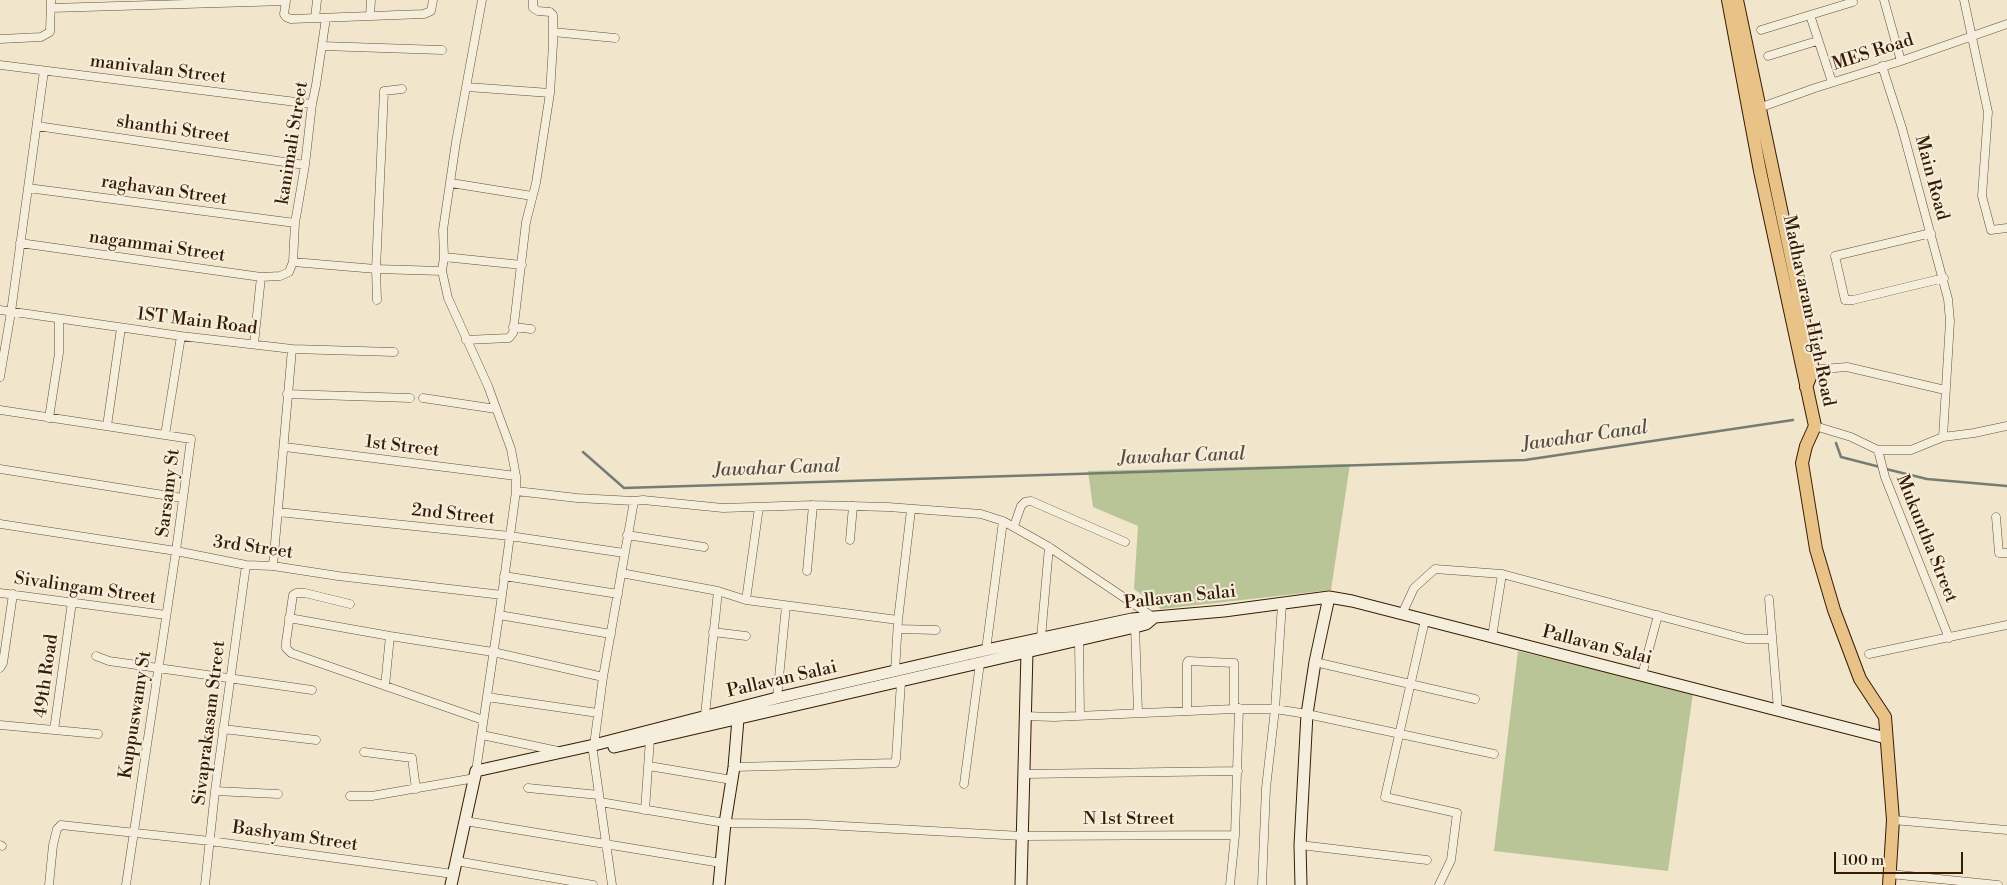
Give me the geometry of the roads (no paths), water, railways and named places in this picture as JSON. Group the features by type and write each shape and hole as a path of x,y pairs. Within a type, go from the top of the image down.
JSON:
{"main road":[{"path":"1728,0 1797,285 1808,370"},
{"path":"1737,0 1755,110"},
{"name":"Madhavaram High Road","path":"1808,370 1806,387 1815,426 1806,446 1802,463 1816,549 1834,610 1860,679 1885,717 1893,820 1889,880"}],"street":[{"path":"0,39 45,36 50,32 51,4 286,0 284,14 291,19 424,14 431,11 433,0"},
{"path":"315,18 316,0"},
{"path":"370,16 371,0"},
{"path":"452,880 476,774 516,491 516,476 510,449 488,386 448,298 442,271 444,257 443,230 482,0"},
{"path":"466,340 508,338 513,333 526,222 550,92 553,15 550,12 538,11 533,8 533,0"},
{"path":"1884,0 1901,61"},
{"path":"1964,0 1988,112 1982,196 1991,230 2007,228"},
{"path":"1761,30 1853,2"},
{"path":"1810,15 1832,82"},
{"name":"kanimali Street","path":"289,272 293,262 296,224 312,104 326,18"},
{"name":"MES Road","path":"1755,110 1832,82 1901,61 2007,24"},
{"path":"553,32 615,38"},
{"path":"1768,56 1818,41"},
{"path":"322,46 442,50"},
{"name":"manivalan Street","path":"0,64 312,104"},
{"name":"Main Road","path":"1882,66 1902,128 1944,278 1948,299 1950,321 1943,437"},
{"path":"0,377 38,126 44,71"},
{"path":"466,87 550,92"},
{"path":"377,300 376,269 384,91 402,89"},
{"name":"shanthi Street","path":"38,126 305,165"},
{"path":"450,183 532,196"},
{"name":"raghavan Street","path":"28,188 296,224"},
{"path":"1931,233 1835,256 1845,300 1853,300 1944,278"},
{"name":"nagammai Street","path":"20,243 261,277 280,276 289,272"},
{"path":"444,257 522,265"},
{"path":"293,262 376,269 442,271"},
{"path":"254,344 261,277"},
{"name":"1ST Main Road","path":"0,310 181,336 292,349 394,352"},
{"path":"49,418 59,352 60,319"},
{"path":"513,327 531,328"},
{"path":"106,426 122,328"},
{"path":"0,410 165,435 181,336"},
{"path":"273,566 285,447 287,394 292,349"},
{"path":"1808,370 1847,367 1946,390"},
{"path":"287,394 410,398"},
{"path":"423,398 496,409"},
{"path":"1815,426 1851,437 1878,450 1911,450 1943,437 2007,426"},
{"name":"Sarsamy St","path":"165,435 191,439 176,551"},
{"name":"1st Street","path":"285,447 516,476"},
{"name":"Mukuntha Street","path":"1878,450 1884,472 1949,638"},
{"path":"0,469 182,498"},
{"path":"350,796 372,796 416,789 593,748 650,739 738,719 898,677 980,663 1135,627 1146,624 1154,618 1049,547 1014,526 1003,521 970,513 813,505 723,508 516,491"},
{"path":"1014,526 1021,506 1025,502 1031,501 1125,542"},
{"path":"612,885 593,748 603,676 634,502"},
{"path":"807,571 813,505"},
{"path":"850,540 853,506"},
{"path":"746,600 759,507"},
{"path":"734,767 895,763 898,620 911,510"},
{"name":"2nd Street","path":"278,512 510,536 624,553"},
{"path":"1996,517 1999,553 2007,553"},
{"path":"986,650 1003,521"},
{"name":"3rd Street","path":"0,524 176,551 246,565 273,566 338,576 502,595"},
{"path":"627,535 704,547"},
{"path":"1041,638 1049,547"},
{"name":"Kuppuswamy St","path":"126,885 176,551"},
{"name":"Sivaprakasam Street","path":"204,885 214,791 246,565"},
{"path":"1402,614 1414,588 1435,569 1502,574 1746,639 1772,639"},
{"path":"621,573 718,591 746,600 898,620"},
{"path":"1492,637 1502,574"},
{"path":"504,576 618,594"},
{"path":"704,715 718,591"},
{"path":"350,604 299,592 293,595 286,648 291,653 483,720"},
{"name":"Sivalingam Street","path":"0,593 166,616"},
{"path":"0,668 3,663 13,594"},
{"path":"1301,885 1300,845 1307,714 1315,662 1329,598"},
{"name":"Pallavan Salai","path":"476,774 561,752 593,748 704,715 777,698 898,677 986,650 1041,638 1144,617 1154,618 1329,598 1352,601 1886,738"},
{"path":"1769,599 1778,710"},
{"name":"49th Road","path":"0,725 54,730 72,602"},
{"path":"1262,885 1266,788 1275,709 1282,604"},
{"path":"777,698 786,606"},
{"path":"499,615 611,634"},
{"path":"1642,675 1658,616"},
{"path":"290,618 493,652 603,676"},
{"path":"1425,620 1385,797 1458,813 1451,860 1439,885"},
{"path":"1869,654 2007,626"},
{"path":"1135,627 1138,712"},
{"path":"898,629 936,630"},
{"path":"713,632 746,636"},
{"path":"385,686 390,636"},
{"path":"1079,640 1080,716"},
{"path":"1021,885 1026,652"},
{"path":"96,656 109,661 312,690"},
{"path":"1187,710 1188,661 1234,663 1238,771 1230,885"},
{"path":"1315,662 1475,699"},
{"path":"964,784 980,663"},
{"path":"486,697 598,713"},
{"path":"1024,716 1054,717 1236,708 1275,709 1307,714 1494,754"},
{"path":"719,885 738,719"},
{"path":"223,729 316,740"},
{"path":"54,730 98,734"},
{"path":"482,734 561,752"},
{"path":"645,810 650,739"},
{"path":"364,752 412,758 416,789"},
{"path":"649,766 732,780"},
{"path":"1024,774 1238,771"},
{"name":"N 1st Street","path":"528,788 600,799 645,810 725,823 807,824 1022,836 1235,835"},
{"path":"214,791 278,794"},
{"path":"1893,820 2007,830"},
{"path":"464,821 721,863"},
{"name":"Bashyam Street","path":"49,885 53,846 57,830 61,825 210,841 452,880"},
{"path":"1300,845 1427,860"},
{"path":"456,862 593,885"},
{"path":"1889,880 1998,885"}],"waterway":[{"name":"Jawahar Canal","path":"583,452 624,488 1525,460 1793,420"},
{"name":"Jawahar Canal","path":"1836,443 1841,457 1880,467"},
{"name":"Jawahar Canal","path":"1886,469 1927,479 2007,486"}]}
